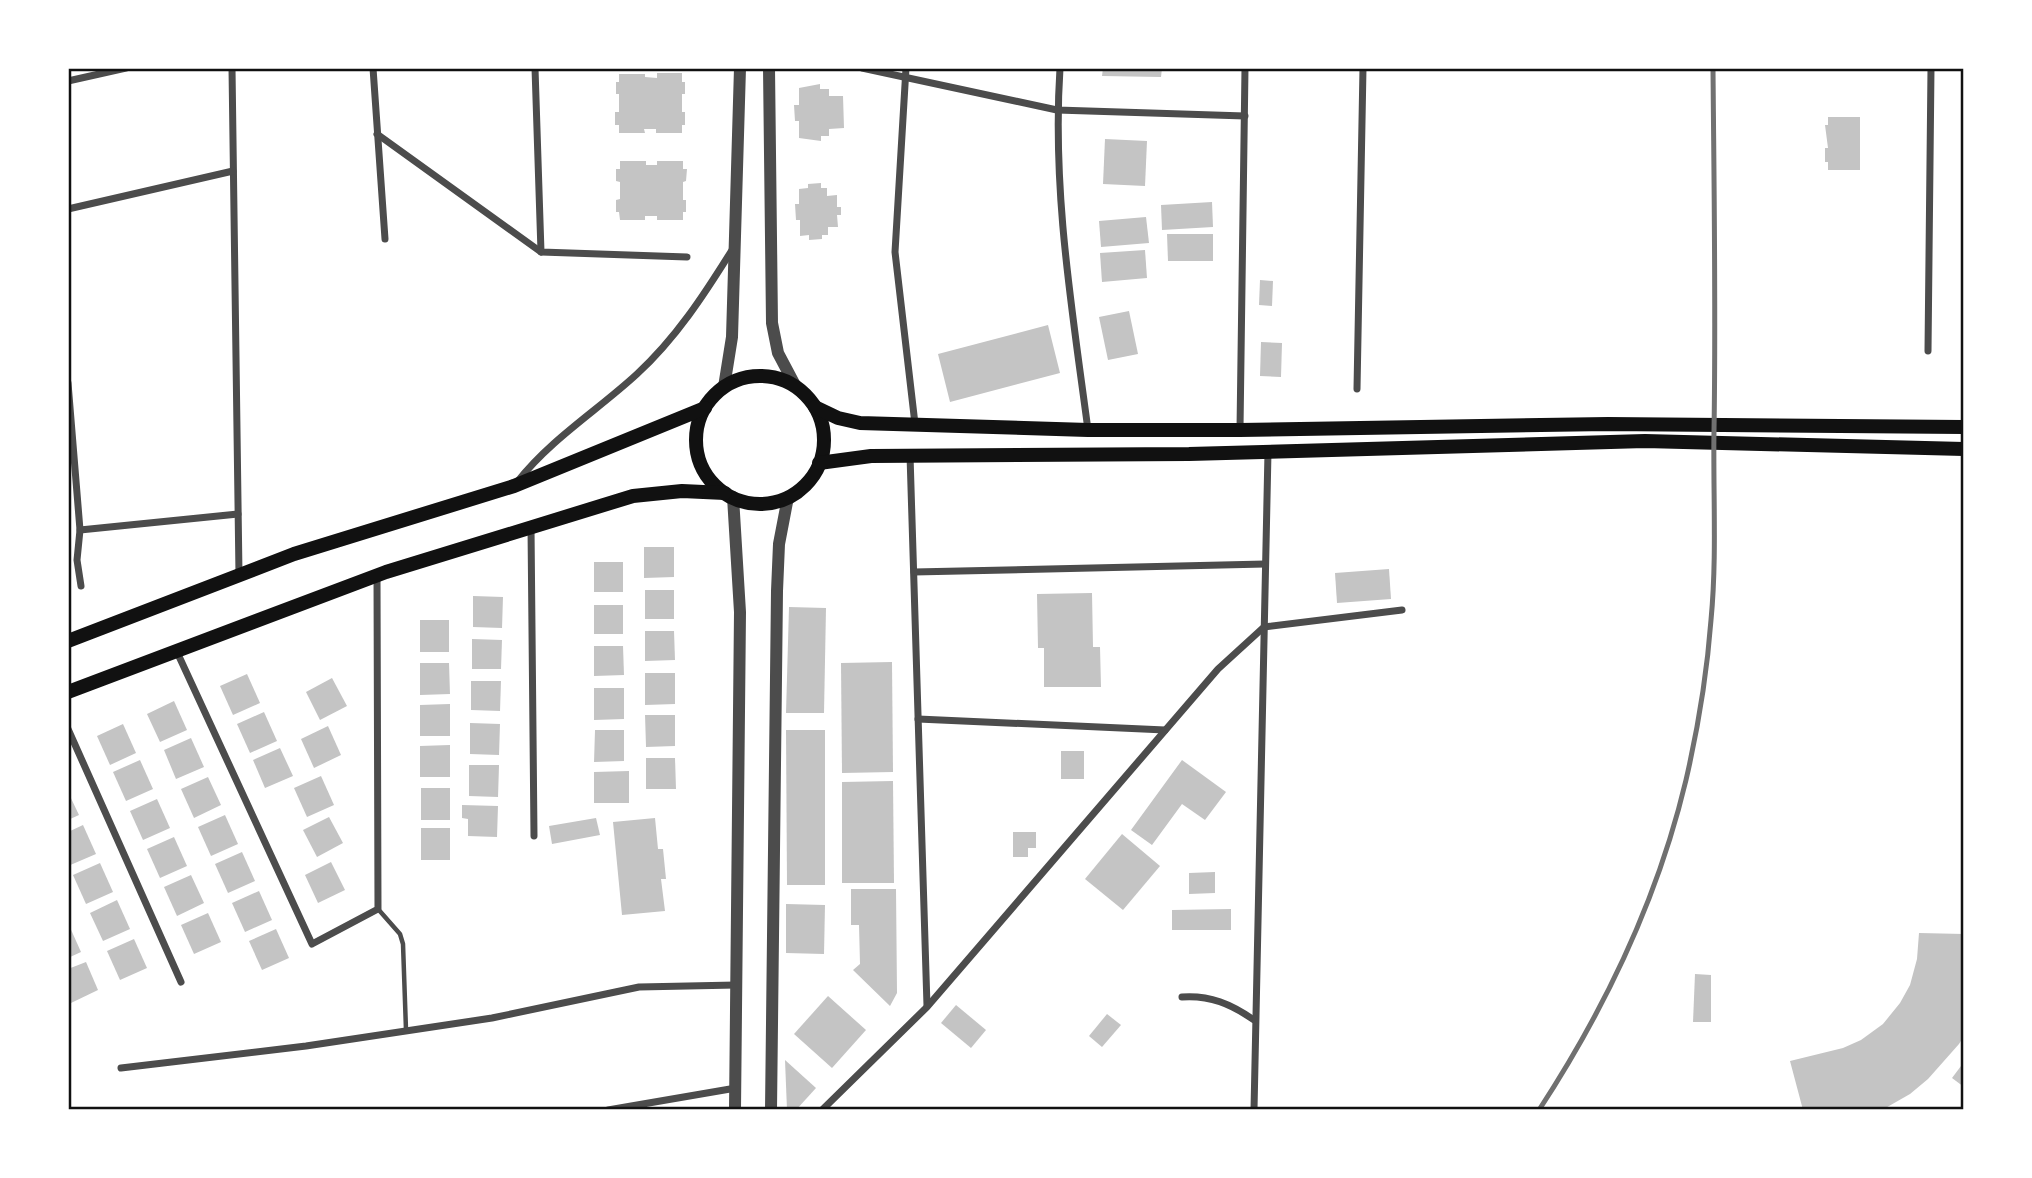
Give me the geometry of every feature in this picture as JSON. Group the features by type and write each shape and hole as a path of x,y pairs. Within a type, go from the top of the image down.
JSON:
{"main road":[{"path":"729,495 705,472 698,454 698,426 705,408 724,387 741,379 760,376 779,379 796,387 815,407 848,421 915,425 1088,430 1608,424 1964,428"},
{"path":"68,692 377,575 633,496 682,491 729,495 761,504 788,497 804,486 820,463 824,434 815,407"},
{"path":"68,640 294,554 514,486 705,408"},
{"path":"820,463 871,456 1189,454 1645,440 1964,449"}],"street":[{"path":"68,82 126,68"},
{"path":"232,68 239,575"},
{"path":"373,68 385,239"},
{"path":"536,68 541,251"},
{"path":"724,387 732,337 740,68"},
{"path":"769,68 772,324 778,353 796,387"},
{"path":"862,68 905,73 1057,110 1245,116"},
{"path":"1060,68 1057,110 1062,236 1088,430"},
{"path":"1240,430 1245,68"},
{"path":"1357,389 1363,68"},
{"path":"1928,351 1931,68"},
{"path":"905,73 895,252 915,425"},
{"path":"377,134 541,251 687,257"},
{"path":"68,209 233,171"},
{"path":"514,486 533,461 611,397 656,355 692,311 734,247"},
{"path":"68,383 80,530 77,561 81,586"},
{"path":"1254,1110 1268,452"},
{"path":"911,455 927,1007"},
{"path":"729,495 740,612 735,1110"},
{"path":"771,1110 777,591 779,544 788,497"},
{"path":"80,530 239,514"},
{"path":"531,527 534,836"},
{"path":"914,572 1265,564"},
{"path":"177,651 312,944 378,909 377,575"},
{"path":"822,1110 927,1007 1218,669 1264,626 1402,610"},
{"path":"918,719 1165,730"},
{"path":"68,729 181,982"},
{"path":"121,1068 306,1046 492,1018 639,987 736,985"},
{"path":"1182,997 1203,996 1222,1001 1254,1020"},
{"path":"608,1110 736,1088"}],"lane":[{"path":"378,909 400,934 403,944 406,1031"}],"building":[{"path":"1103,68 1162,68 1161,77 1102,76"},
{"path":"657,73 682,73 682,82 685,82 682,112 685,112 685,125 682,125 682,133 656,133 656,129 644,129 645,133 619,133 619,125 615,125 615,112 619,112 616,82 619,82 619,74 645,74 645,77 657,78"},
{"path":"820,84 820,89 829,89 829,96 843,96 844,128 829,129 829,136 821,136 821,141 799,138 799,121 795,121 794,105 799,105 799,88"},
{"path":"1828,117 1860,117 1860,170 1828,170 1828,162 1825,162 1825,148 1828,148 1825,125 1828,125"},
{"path":"1105,139 1147,141 1145,186 1103,184"},
{"path":"620,161 646,161 646,165 657,165 657,161 683,161 683,169 687,169 686,181 683,182 686,212 683,212 683,220 657,220 657,216 645,216 645,220 620,220 619,212 616,212 616,200 620,199 620,182 616,181 616,169 620,169"},
{"path":"821,183 821,188 827,188 827,196 837,195 837,207 841,207 841,215 837,215 838,227 828,227 828,235 822,235 822,239 809,240 809,235 800,236 800,220 796,220 795,204 799,204 799,189 808,188 808,184"},
{"path":"1212,202 1213,227 1162,230 1161,205"},
{"path":"1146,217 1149,243 1101,247 1099,221"},
{"path":"1167,234 1213,234 1213,261 1168,261"},
{"path":"1145,250 1147,278 1102,282 1100,253"},
{"path":"1260,280 1273,281 1272,306 1259,305"},
{"path":"1129,311 1138,354 1108,360 1099,317"},
{"path":"1048,325 1060,373 950,402 938,354"},
{"path":"1261,342 1282,343 1281,377 1260,376"},
{"path":"644,547 674,547 674,577 644,578"},
{"path":"594,562 623,562 623,592 594,592"},
{"path":"1389,569 1391,599 1337,603 1335,573"},
{"path":"645,590 674,590 674,619 645,619"},
{"path":"1092,593 1093,647 1100,647 1101,687 1044,687 1044,648 1038,648 1037,594"},
{"path":"473,596 503,597 502,628 473,627"},
{"path":"594,605 623,605 623,634 594,634"},
{"path":"789,607 826,608 824,713 786,713"},
{"path":"420,620 449,620 449,652 420,652"},
{"path":"645,631 674,631 675,660 645,661"},
{"path":"472,639 502,640 501,669 472,669"},
{"path":"594,646 623,646 624,675 594,676"},
{"path":"892,662 893,772 842,773 841,663"},
{"path":"420,663 449,663 450,694 420,695"},
{"path":"645,673 675,673 675,704 645,705"},
{"path":"247,674 260,703 233,715 220,686"},
{"path":"332,678 347,706 320,720 306,692"},
{"path":"471,681 501,681 500,711 471,710"},
{"path":"594,688 624,688 624,719 594,720"},
{"path":"174,701 187,730 160,742 147,714"},
{"path":"450,704 450,736 420,736 420,705"},
{"path":"264,712 277,741 250,753 237,724"},
{"path":"645,715 675,715 675,746 646,747"},
{"path":"470,723 500,724 499,755 470,754"},
{"path":"123,724 136,753 110,765 97,736"},
{"path":"328,726 341,755 314,768 301,739"},
{"path":"595,730 624,730 624,761 594,762"},
{"path":"786,730 825,730 825,885 787,885"},
{"path":"191,738 204,767 176,779 164,750"},
{"path":"450,745 450,777 420,777 420,746"},
{"path":"280,748 293,776 265,788 253,760"},
{"path":"1061,751 1084,751 1084,779 1061,779"},
{"path":"646,758 675,758 676,789 646,789"},
{"path":"140,760 153,789 126,801 113,772"},
{"path":"1182,760 1226,792 1205,820 1182,804 1152,845 1131,830"},
{"path":"469,765 499,765 498,797 469,796"},
{"path":"629,771 629,803 594,803 594,772"},
{"path":"321,776 334,805 307,817 294,788"},
{"path":"208,777 221,805 194,818 181,789"},
{"path":"893,781 894,883 842,883 842,782"},
{"path":"421,788 450,788 450,820 421,820"},
{"path":"68,792 79,815 68,820"},
{"path":"157,799 170,828 143,840 130,811"},
{"path":"462,805 498,806 497,837 468,836 468,819 462,818"},
{"path":"225,815 238,844 211,856 198,827"},
{"path":"329,817 343,843 317,857 303,830"},
{"path":"596,818 600,835 552,844 549,826"},
{"path":"655,818 658,849 663,849 666,879 661,879 665,911 622,915 613,822"},
{"path":"83,825 96,854 68,866 68,832"},
{"path":"421,828 450,828 450,860 421,860"},
{"path":"1013,832 1036,832 1036,848 1028,848 1028,857 1013,857"},
{"path":"1122,834 1160,866 1123,910 1085,879"},
{"path":"174,837 187,866 160,878 147,849"},
{"path":"242,852 255,881 228,893 215,864"},
{"path":"331,862 345,890 318,903 305,875"},
{"path":"100,863 113,892 86,904 73,875"},
{"path":"1215,872 1215,893 1189,894 1189,873"},
{"path":"191,875 204,903 177,916 164,887"},
{"path":"851,889 896,889 897,993 890,1006 853,970 860,964 859,925 851,925"},
{"path":"259,891 272,920 245,932 232,903"},
{"path":"117,900 130,929 103,941 90,913"},
{"path":"786,904 825,905 824,954 786,953"},
{"path":"1231,909 1231,930 1172,930 1172,910"},
{"path":"208,913 221,942 194,954 181,925"},
{"path":"68,923 81,952 68,958"},
{"path":"276,929 289,958 262,970 249,941"},
{"path":"1919,933 1964,934 1964,1036 1959,1044 1928,1079 1910,1094 1882,1110 1803,1110 1790,1061 1843,1048 1861,1040 1883,1024 1910,985 1917,959"},
{"path":"134,939 147,968 120,980 107,951"},
{"path":"86,962 98,990 71,1003 68,996 68,969"},
{"path":"1695,974 1711,975 1711,1022 1693,1022"},
{"path":"828,996 866,1030 832,1068 794,1034"},
{"path":"956,1005 986,1030 971,1048 941,1023"},
{"path":"1107,1014 1121,1025 1102,1047 1089,1036"},
{"path":"785,1060 816,1088 796,1110 787,1110"},
{"path":"1964,1062 1964,1087 1952,1078"}],"railway":[{"path":"1539,1110 1586,1032 1645,910 1686,780 1702,700 1713,597 1714,549 1713,68"}]}
